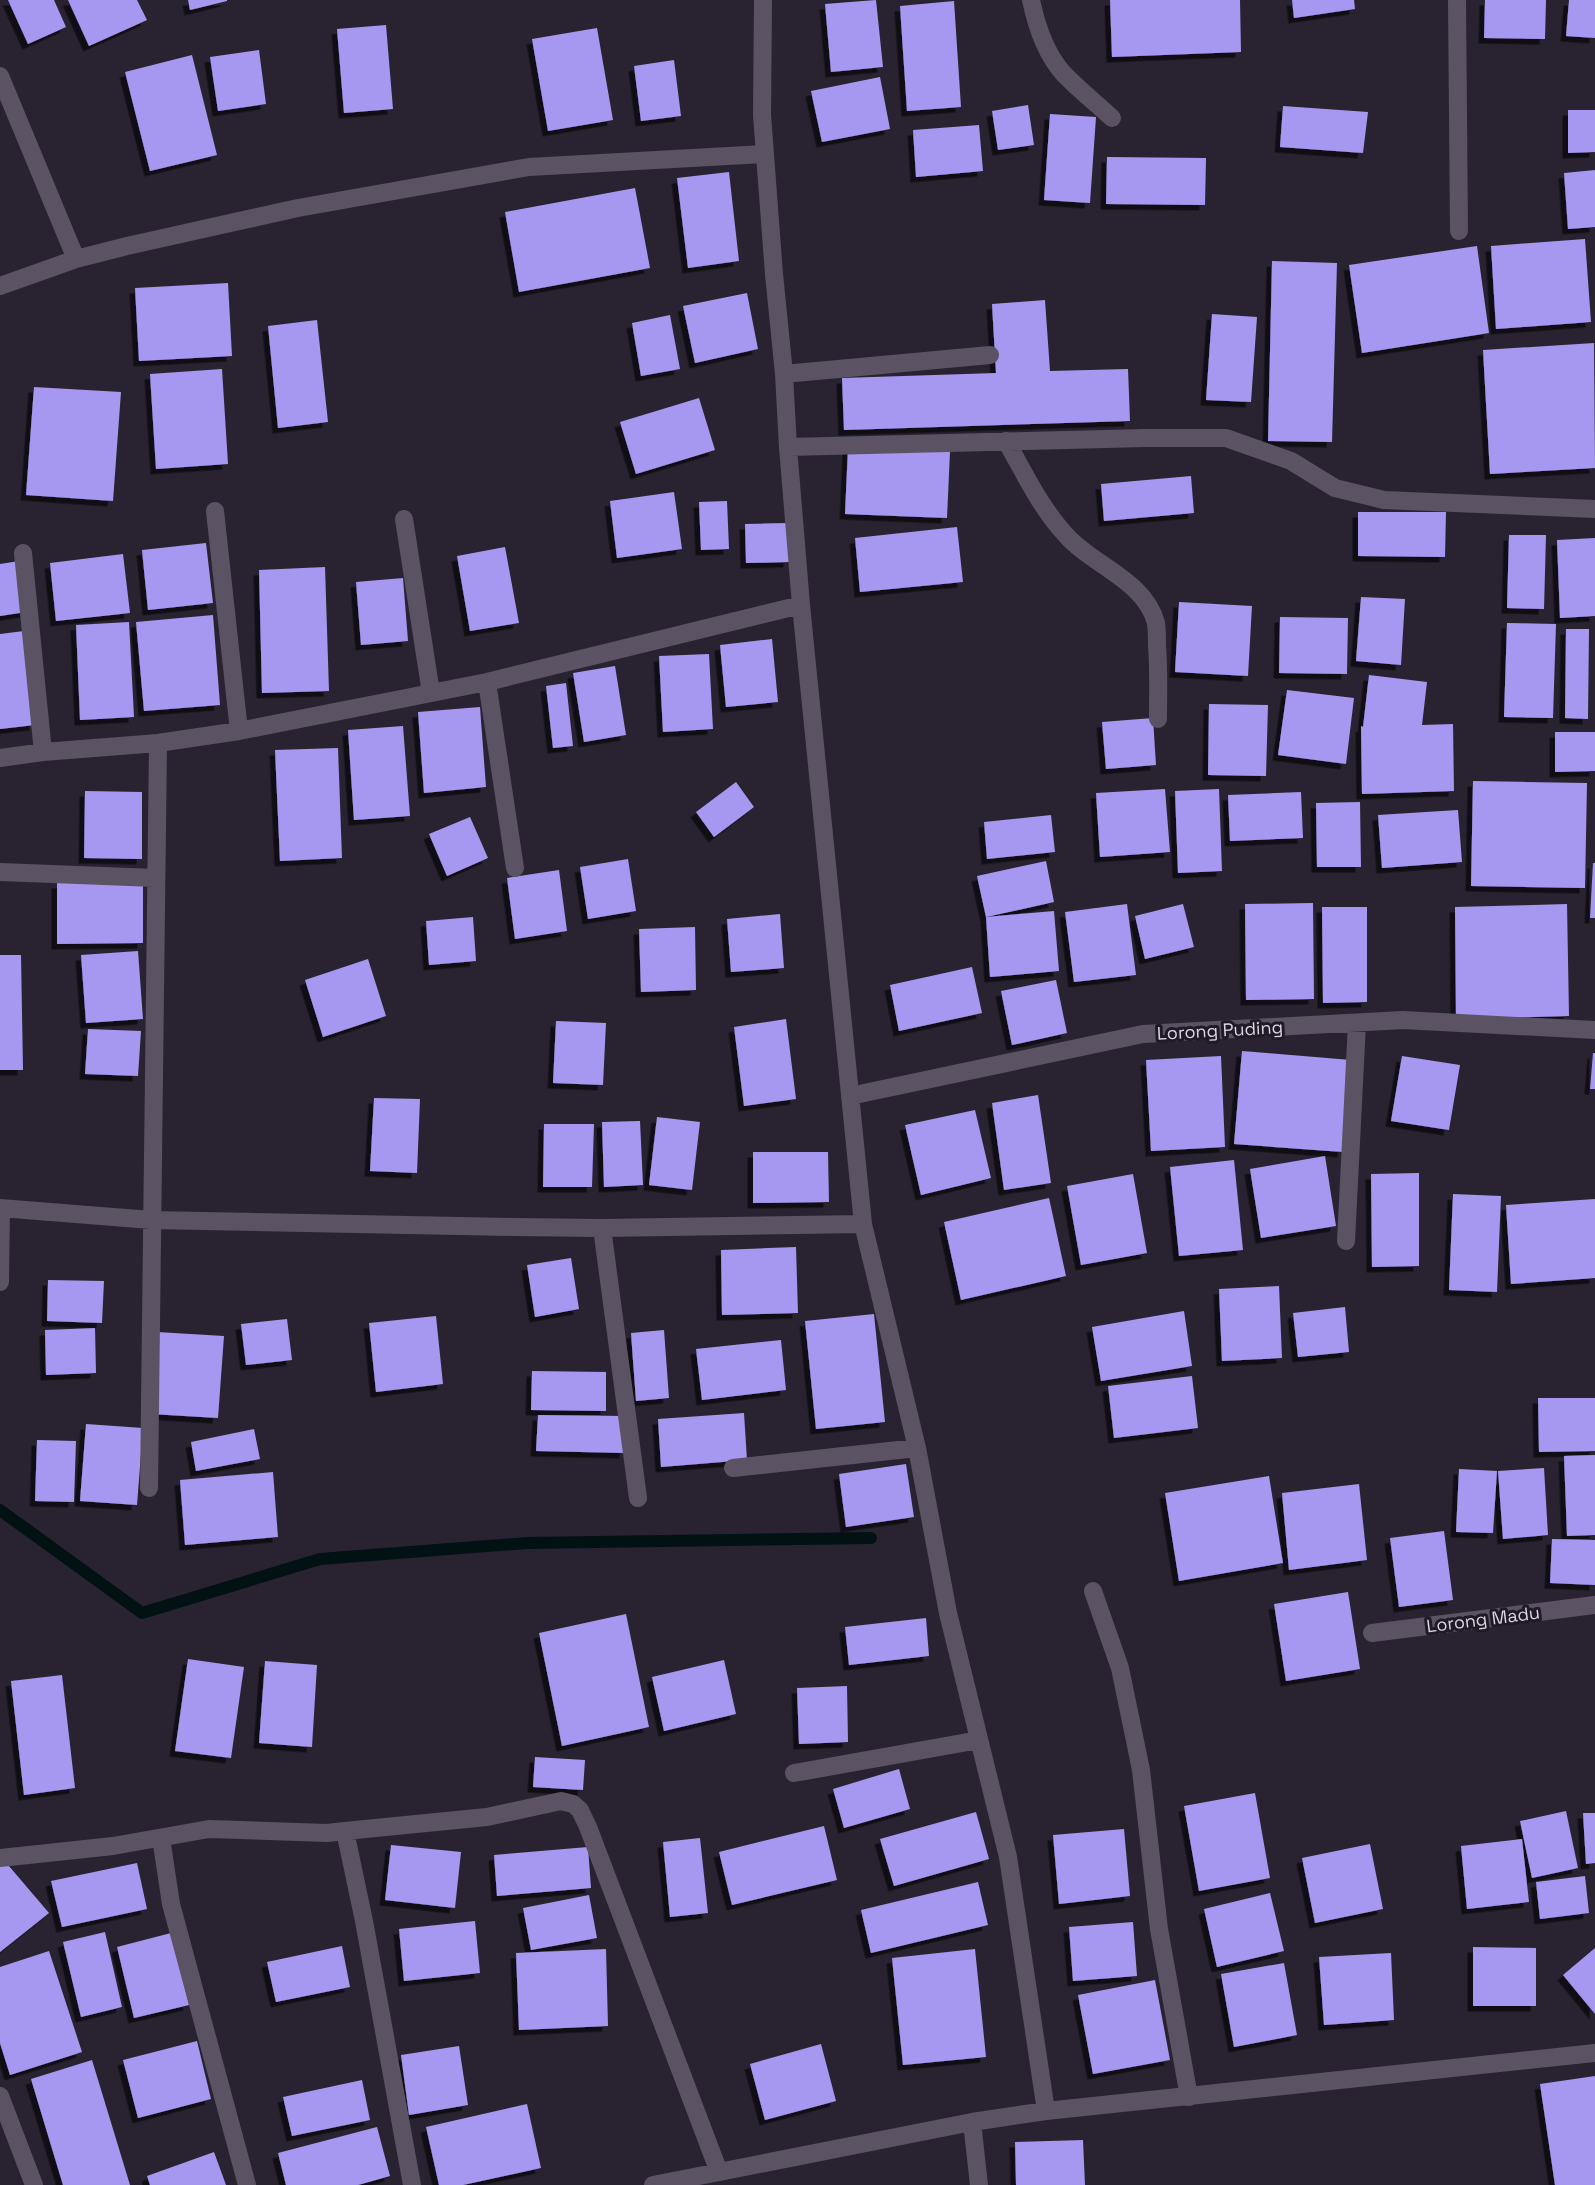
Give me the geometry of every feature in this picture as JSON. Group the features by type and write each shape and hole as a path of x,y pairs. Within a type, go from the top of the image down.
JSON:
{"street":[{"path":"1031,0 1045,43 1061,71 1112,118"},
{"path":"1457,0 1459,231"},
{"path":"767,1 762,115 765,154 801,605 863,1224 917,1448 948,1613 1008,1857 1046,2111"},
{"path":"0,76 76,259"},
{"path":"0,286 76,259 298,208 529,167 765,154"},
{"path":"784,374 990,355"},
{"path":"788,447 1226,438 1291,461 1335,488 1384,500 1595,509"},
{"path":"1006,441 1050,517 1066,536 1079,550 1130,585 1145,601 1156,622 1159,666 1158,720"},
{"path":"215,511 239,730"},
{"path":"404,519 431,693"},
{"path":"23,553 43,752"},
{"path":"0,758 43,752 158,743 239,730 488,682 801,605"},
{"path":"488,682 515,868"},
{"path":"149,1488 158,743"},
{"path":"0,872 155,878"},
{"name":"Lorong Puding","path":"850,1096 1143,1034 1403,1020 1595,1029"},
{"path":"1346,1241 1357,1023"},
{"path":"0,1282 0,1208 151,1220 602,1228 863,1224"},
{"path":"602,1228 638,1498"},
{"path":"733,1468 917,1448"},
{"path":"1092,1591 1120,1668 1141,1770 1159,1929 1189,2097"},
{"name":"Lorong Madu","path":"1372,1634 1595,1605"},
{"path":"794,1773 979,1740"},
{"path":"0,1858 113,1846 209,1829 327,1833 487,1817 561,1801 573,1804 580,1810 719,2172"},
{"path":"345,1831 364,1920 412,2185"},
{"path":"161,1838 171,1904 247,2185"},
{"path":"653,2185 972,2122 1046,2111 1595,2053"},
{"path":"0,2096 34,2185"},
{"path":"972,2122 979,2185"}],"building":[{"path":"8,0 54,0 66,27 28,44"},
{"path":"68,0 137,0 147,20 89,46"},
{"path":"188,0 227,0 227,1 190,10"},
{"path":"876,0 883,67 831,72 825,4"},
{"path":"1110,0 1240,0 1241,52 1112,57"},
{"path":"1292,0 1354,0 1355,9 1294,18"},
{"path":"1485,0 1546,0 1545,39 1484,38"},
{"path":"1569,0 1595,0 1595,38 1566,36"},
{"path":"954,1 961,107 907,111 900,6"},
{"path":"386,25 393,109 344,113 337,29"},
{"path":"597,28 613,120 548,131 532,39"},
{"path":"259,50 266,104 218,111 210,57"},
{"path":"192,55 217,155 150,171 125,72"},
{"path":"674,60 681,116 641,121 634,66"},
{"path":"880,77 890,129 822,142 811,91"},
{"path":"1028,105 1034,145 998,150 992,111"},
{"path":"1283,106 1368,112 1363,153 1280,147"},
{"path":"1568,110 1595,110 1595,152 1568,153"},
{"path":"1050,114 1096,117 1090,203 1044,200"},
{"path":"979,125 983,171 916,177 913,130"},
{"path":"1107,157 1206,158 1205,205 1106,204"},
{"path":"1595,170 1595,227 1568,229 1564,173"},
{"path":"729,172 739,261 688,268 677,178"},
{"path":"635,188 650,268 519,292 505,212"},
{"path":"1585,239 1591,322 1496,329 1491,246"},
{"path":"1477,246 1489,333 1362,353 1349,265"},
{"path":"1272,261 1337,263 1332,442 1268,441"},
{"path":"228,283 232,356 139,361 135,288"},
{"path":"747,293 758,349 695,363 683,306"},
{"path":"1045,300 1050,371 1128,369 1130,421 844,430 842,378 996,373 992,304"},
{"path":"1212,314 1257,317 1251,402 1206,400"},
{"path":"670,315 680,369 641,376 632,323"},
{"path":"317,320 328,422 278,428 268,326"},
{"path":"1594,343 1595,468 1490,474 1483,350"},
{"path":"222,369 228,464 156,469 150,374"},
{"path":"34,387 121,392 113,501 26,495"},
{"path":"699,398 715,450 636,474 620,422"},
{"path":"848,448 950,452 947,518 845,514"},
{"path":"1191,476 1194,513 1104,521 1101,484"},
{"path":"674,492 682,549 617,558 610,501"},
{"path":"727,501 729,549 701,550 699,502"},
{"path":"1358,512 1446,512 1445,557 1358,556"},
{"path":"789,523 789,562 746,563 745,524"},
{"path":"957,527 963,582 860,592 855,538"},
{"path":"1509,535 1546,535 1544,609 1507,608"},
{"path":"1595,538 1595,616 1560,618 1557,540"},
{"path":"206,543 213,603 148,610 142,550"},
{"path":"505,547 519,623 470,631 457,556"},
{"path":"123,554 130,613 56,621 50,563"},
{"path":"19,561 26,612 0,616 0,564"},
{"path":"325,567 329,691 262,693 259,570"},
{"path":"403,578 408,641 361,645 356,582"},
{"path":"1361,597 1405,599 1401,665 1356,661"},
{"path":"1179,602 1252,606 1248,676 1175,672"},
{"path":"213,615 220,705 144,711 136,622"},
{"path":"1280,617 1348,618 1347,674 1279,673"},
{"path":"129,622 134,717 80,720 76,625"},
{"path":"1507,623 1556,624 1553,718 1504,717"},
{"path":"1566,629 1589,629 1588,719 1565,718"},
{"path":"24,631 35,725 0,729 0,634"},
{"path":"772,639 778,702 726,707 720,645"},
{"path":"709,654 713,729 663,732 659,656"},
{"path":"615,666 626,735 584,742 573,673"},
{"path":"1369,675 1427,682 1422,725 1453,724 1454,791 1362,794 1361,726 1363,727"},
{"path":"566,683 573,746 553,748 546,686"},
{"path":"1287,690 1354,698 1346,764 1278,755"},
{"path":"1209,704 1268,705 1266,776 1208,775"},
{"path":"480,707 486,787 424,793 418,712"},
{"path":"1153,718 1156,765 1106,769 1102,722"},
{"path":"403,726 410,816 354,820 348,730"},
{"path":"1555,732 1595,732 1595,771 1555,772"},
{"path":"338,748 342,858 280,861 275,750"},
{"path":"1473,781 1587,783 1585,888 1471,886"},
{"path":"736,782 754,807 714,837 696,812"},
{"path":"1165,789 1170,852 1100,857 1096,793"},
{"path":"1219,789 1222,871 1178,873 1175,791"},
{"path":"85,791 142,792 142,859 84,858"},
{"path":"1301,792 1303,838 1230,841 1228,795"},
{"path":"1360,802 1361,867 1317,867 1316,803"},
{"path":"1458,810 1462,862 1382,868 1378,815"},
{"path":"1051,815 1055,852 987,859 984,822"},
{"path":"470,817 488,858 447,876 429,834"},
{"path":"628,859 636,911 588,919 580,867"},
{"path":"1046,861 1054,902 986,917 977,876"},
{"path":"1593,863 1595,863 1595,918 1590,918"},
{"path":"559,870 567,931 515,939 507,878"},
{"path":"143,882 143,943 57,944 57,883"},
{"path":"1313,903 1314,999 1246,1000 1245,904"},
{"path":"1127,904 1136,975 1074,982 1065,912"},
{"path":"1183,904 1194,947 1145,959 1135,916"},
{"path":"1567,904 1569,1016 1456,1019 1455,907"},
{"path":"1322,907 1367,907 1367,1002 1323,1003"},
{"path":"1054,911 1059,971 990,977 986,917"},
{"path":"780,914 784,968 731,972 727,919"},
{"path":"473,917 476,961 429,965 426,921"},
{"path":"695,927 696,990 641,992 639,929"},
{"path":"138,951 143,1019 86,1023 81,955"},
{"path":"0,955 21,955 23,1070 0,1070"},
{"path":"368,959 386,1016 323,1037 305,980"},
{"path":"972,967 982,1013 899,1031 890,985"},
{"path":"1056,980 1067,1033 1012,1045 1001,991"},
{"path":"786,1019 796,1099 744,1106 734,1027"},
{"path":"556,1021 606,1023 603,1085 553,1083"},
{"path":"88,1029 141,1031 138,1076 85,1074"},
{"path":"1242,1051 1351,1060 1343,1152 1234,1144"},
{"path":"1593,1053 1595,1053 1595,1089 1590,1089"},
{"path":"1221,1056 1225,1147 1151,1151 1146,1060"},
{"path":"1402,1056 1460,1065 1449,1130 1391,1121"},
{"path":"1038,1095 1051,1183 1004,1190 992,1103"},
{"path":"374,1098 420,1099 417,1173 370,1171"},
{"path":"975,1110 991,1178 921,1195 905,1125"},
{"path":"657,1117 700,1122 692,1190 649,1185"},
{"path":"640,1121 643,1185 604,1187 602,1122"},
{"path":"544,1124 594,1124 592,1187 543,1187"},
{"path":"753,1152 828,1152 829,1202 753,1203"},
{"path":"1325,1156 1336,1226 1261,1238 1250,1169"},
{"path":"1234,1160 1243,1250 1179,1256 1170,1167"},
{"path":"1419,1173 1419,1266 1372,1267 1371,1174"},
{"path":"1133,1174 1147,1253 1081,1265 1067,1186"},
{"path":"1453,1194 1501,1196 1497,1292 1449,1290"},
{"path":"1049,1198 1066,1276 961,1300 944,1222"},
{"path":"1595,1199 1595,1278 1511,1284 1506,1205"},
{"path":"796,1247 798,1313 722,1315 721,1250"},
{"path":"571,1258 579,1309 535,1317 527,1265"},
{"path":"48,1280 104,1281 102,1323 47,1321"},
{"path":"1279,1286 1282,1358 1222,1361 1219,1289"},
{"path":"1345,1307 1349,1352 1298,1357 1293,1313"},
{"path":"1184,1311 1192,1366 1101,1381 1092,1327"},
{"path":"874,1314 885,1422 816,1429 805,1321"},
{"path":"436,1316 443,1384 376,1392 369,1323"},
{"path":"287,1319 292,1360 246,1365 241,1324"},
{"path":"95,1328 96,1373 46,1375 45,1330"},
{"path":"664,1330 669,1398 636,1401 631,1333"},
{"path":"157,1332 224,1336 218,1418 151,1414"},
{"path":"781,1340 786,1390 702,1400 696,1349"},
{"path":"532,1371 606,1372 606,1411 531,1410"},
{"path":"1192,1376 1198,1428 1114,1438 1108,1386"},
{"path":"1538,1398 1595,1398 1595,1451 1539,1452"},
{"path":"744,1413 747,1460 661,1467 658,1419"},
{"path":"538,1415 626,1416 625,1453 536,1451"},
{"path":"86,1424 143,1428 137,1505 80,1501"},
{"path":"254,1429 260,1459 196,1471 191,1442"},
{"path":"37,1440 76,1441 74,1502 35,1501"},
{"path":"1595,1455 1595,1535 1567,1536 1564,1456"},
{"path":"906,1464 914,1517 846,1527 839,1474"},
{"path":"1544,1468 1548,1535 1503,1539 1498,1471"},
{"path":"1459,1469 1497,1471 1493,1533 1456,1532"},
{"path":"273,1472 278,1537 185,1545 180,1480"},
{"path":"1269,1476 1283,1563 1179,1581 1165,1493"},
{"path":"1359,1484 1367,1560 1289,1570 1282,1493"},
{"path":"1444,1531 1453,1600 1399,1607 1390,1538"},
{"path":"1552,1539 1595,1540 1595,1585 1550,1583"},
{"path":"1348,1592 1360,1669 1286,1681 1274,1604"},
{"path":"626,1614 649,1727 562,1746 539,1633"},
{"path":"926,1618 929,1656 849,1665 845,1627"},
{"path":"188,1659 244,1667 231,1758 175,1751"},
{"path":"724,1660 736,1714 664,1731 652,1677"},
{"path":"265,1661 317,1665 312,1747 259,1743"},
{"path":"62,1675 75,1788 24,1795 11,1681"},
{"path":"847,1686 848,1742 799,1744 797,1688"},
{"path":"535,1757 585,1760 583,1790 533,1787"},
{"path":"899,1769 910,1809 844,1828 833,1789"},
{"path":"1255,1793 1270,1878 1199,1891 1184,1806"},
{"path":"1566,1811 1578,1868 1532,1878 1520,1821"},
{"path":"976,1812 989,1859 894,1886 880,1839"},
{"path":"1583,1813 1595,1813 1595,1863 1586,1864"},
{"path":"824,1826 837,1880 732,1905 719,1852"},
{"path":"1124,1829 1130,1896 1059,1904 1053,1835"},
{"path":"700,1838 708,1913 670,1917 663,1842"},
{"path":"1522,1839 1529,1902 1467,1909 1461,1846"},
{"path":"1370,1844 1383,1909 1315,1923 1302,1858"},
{"path":"391,1845 461,1852 455,1908 385,1900"},
{"path":"588,1847 591,1888 497,1896 494,1855"},
{"path":"3,1859 49,1913 0,1952 0,1861"},
{"path":"137,1863 147,1909 62,1927 51,1881"},
{"path":"1585,1876 1589,1913 1540,1919 1536,1882"},
{"path":"978,1882 988,1925 871,1953 861,1910"},
{"path":"1270,1893 1284,1951 1217,1967 1204,1909"},
{"path":"589,1895 597,1938 531,1950 523,1908"},
{"path":"475,1921 480,1973 404,1981 399,1929"},
{"path":"1133,1922 1137,1976 1073,1981 1069,1927"},
{"path":"105,1932 122,2007 81,2017 63,1942"},
{"path":"171,1933 189,2005 134,2018 117,1947"},
{"path":"342,1946 350,1987 276,2002 267,1962"},
{"path":"1473,1947 1536,1948 1536,2006 1473,2006"},
{"path":"1595,1948 1595,2014 1563,1975"},
{"path":"606,1949 608,2026 519,2030 516,1953"},
{"path":"975,1949 986,2057 903,2065 892,1958"},
{"path":"49,1951 82,2052 10,2075 0,2043 0,1967"},
{"path":"1391,1953 1394,2020 1324,2025 1319,1957"},
{"path":"1284,1963 1297,2035 1234,2047 1221,1974"},
{"path":"1155,1980 1170,2060 1093,2074 1078,1995"},
{"path":"197,2041 211,2099 138,2118 123,2060"},
{"path":"821,2044 836,2101 765,2120 750,2064"},
{"path":"459,2046 468,2105 409,2115 401,2055"},
{"path":"92,2060 130,2185 63,2185 31,2079"},
{"path":"1595,2076 1595,2185 1555,2185 1540,2084"},
{"path":"362,2080 370,2120 292,2136 283,2097"},
{"path":"527,2104 541,2168 463,2185 439,2185 426,2127"},
{"path":"377,2127 390,2176 358,2185 286,2185 278,2153"},
{"path":"1083,2140 1085,2185 1016,2185 1015,2142"},
{"path":"214,2152 226,2185 150,2185 147,2176"}],"waterway":[{"path":"0,1510 142,1613 320,1559 527,1543 871,1538"}]}
